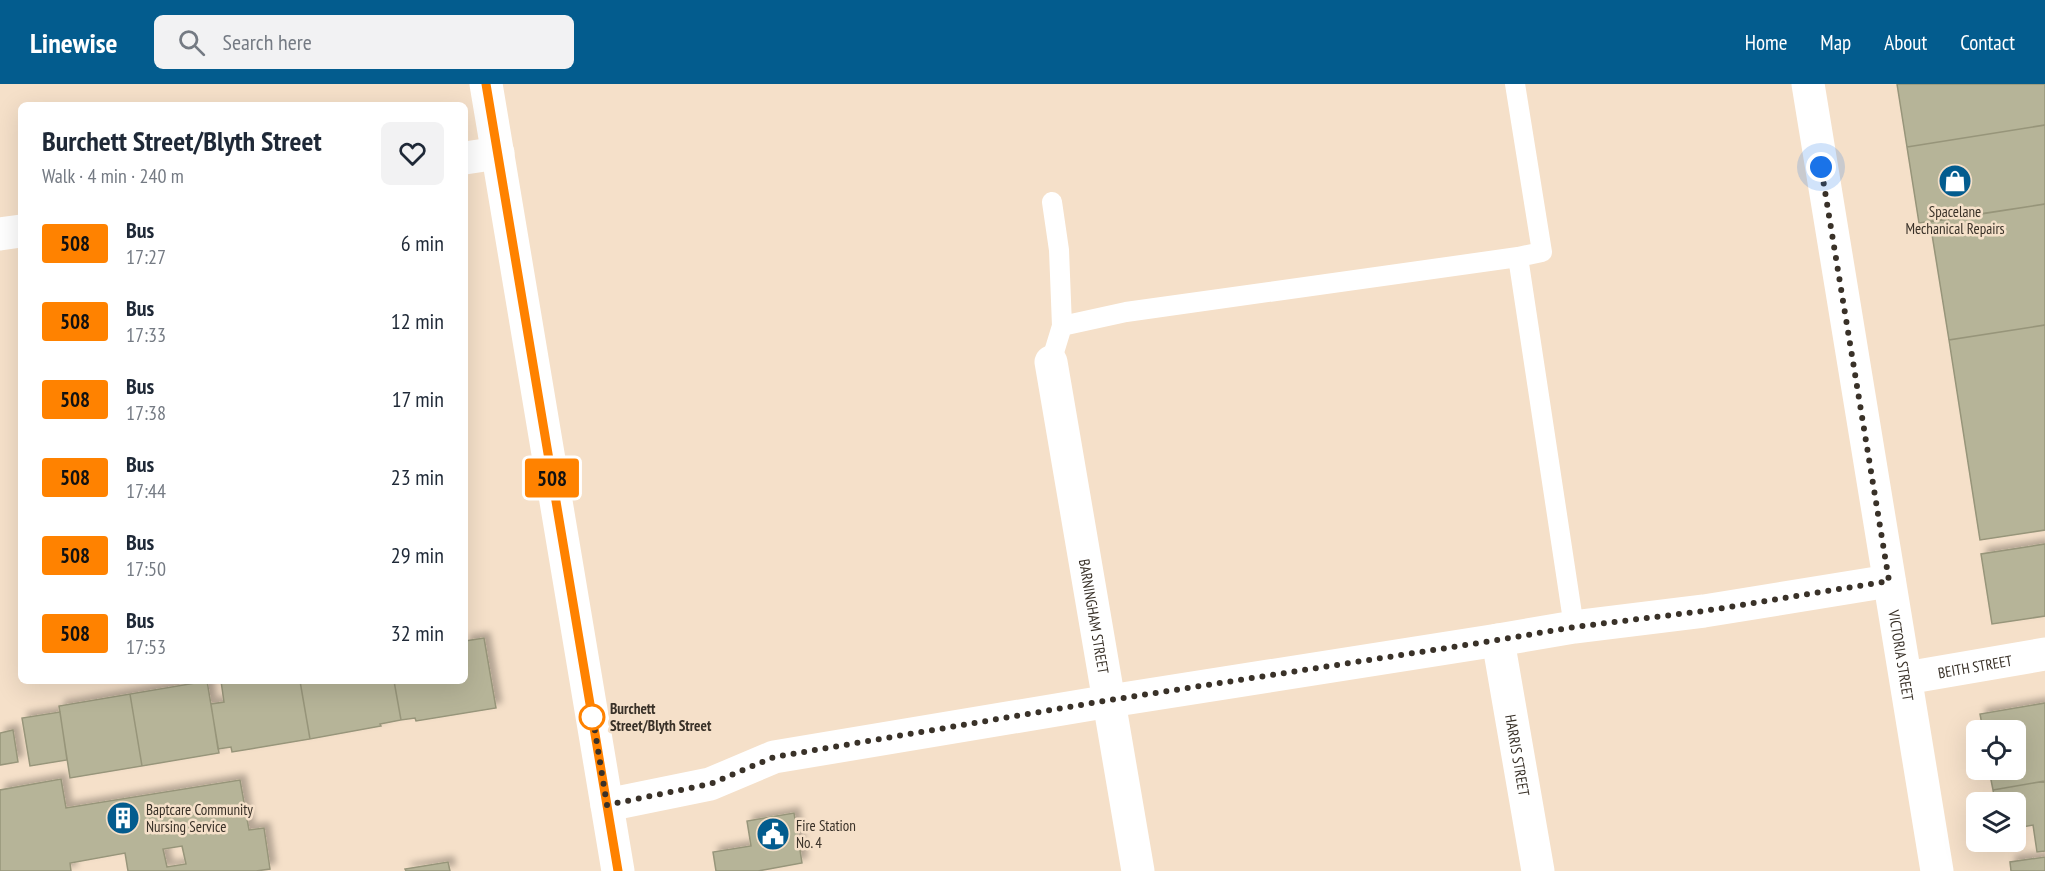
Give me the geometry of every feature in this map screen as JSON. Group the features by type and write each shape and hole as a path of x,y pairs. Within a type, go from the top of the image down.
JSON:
{"street":[{"path":"486,84 618,871"},
{"name":"VICTORIA STREET","path":"1808,84 1937,871"},
{"path":"468,158 498,153"},
{"path":"0,234 18,231"},
{"name":"BARNINGHAM STREET","path":"1051,362 1138,871"},
{"path":"607,805 710,784 774,757 1110,700 1574,627 1704,611 1889,581"},
{"name":"HARRIS STREET","path":"1498,640 1538,871"},
{"name":"BEITH STREET","path":"1906,678 2045,654"}],"lane":[{"path":"1062,326 1126,312 1542,252 1515,84"},
{"path":"1051,362 1062,326 1059,250 1052,202"},
{"path":"1518,257 1574,627"}],"building":[{"path":"1897,84 2045,84 2045,125 1907,147"},
{"path":"2045,125 2045,204 1919,223 1907,147"},
{"path":"2045,204 2045,325 1949,340 1930,222"},
{"path":"2045,325 2045,530 1980,540 1949,340"},
{"path":"2045,544 2045,616 1992,624 1981,554"},
{"path":"484,638 496,708 416,721 415,718 401,720 395,684 468,684 468,641"},
{"path":"189,684 208,684 219,753 142,766 130,694"},
{"path":"221,684 301,684 310,739 232,752 231,747 218,749 211,704 224,702"},
{"path":"301,684 395,684 401,720 310,739"},
{"path":"130,694 142,766 70,778 59,706"},
{"path":"2045,703 2045,781 1993,790 1991,780 2026,780 2026,720 1981,720 1980,714"},
{"path":"60,712 67,760 30,766 22,718"},
{"path":"13,730 18,762 0,765 0,733"},
{"name":"Baptcare Community Nursing Service","path":"61,779 66,808 240,780 249,830 264,828 270,869 256,871 128,871 125,853 70,863 71,871 0,871 0,790","holes":["182,846 186,864 167,867 163,849"]},
{"path":"2045,781 2045,851 2037,852 2033,825 2026,826 2026,792 1993,792 1993,790"},
{"name":"Fire Station No. 4","path":"794,813 802,863 758,871 716,871 713,852 751,846 747,821"},
{"path":"2045,857 2045,871 2011,871 2010,862"},
{"path":"448,862 450,871 406,871 405,869"}],"bus line":[{"name":"508","path":"486,84 618,871"}],"place":[{"name":"Spacelane Mechanical Repairs","path":"1955,181"},
{"name":"Burchett Street/Blyth Street","path":"592,717"},
{"name":"Baptcare Community Nursing Service","path":"123,818"},
{"name":"Fire Station No. 4","path":"773,834"}],"route":[{"path":"592,717 592,713 607,805 710,784 774,757 1110,700 1574,627 1704,611 1889,581 1821,167"}]}
